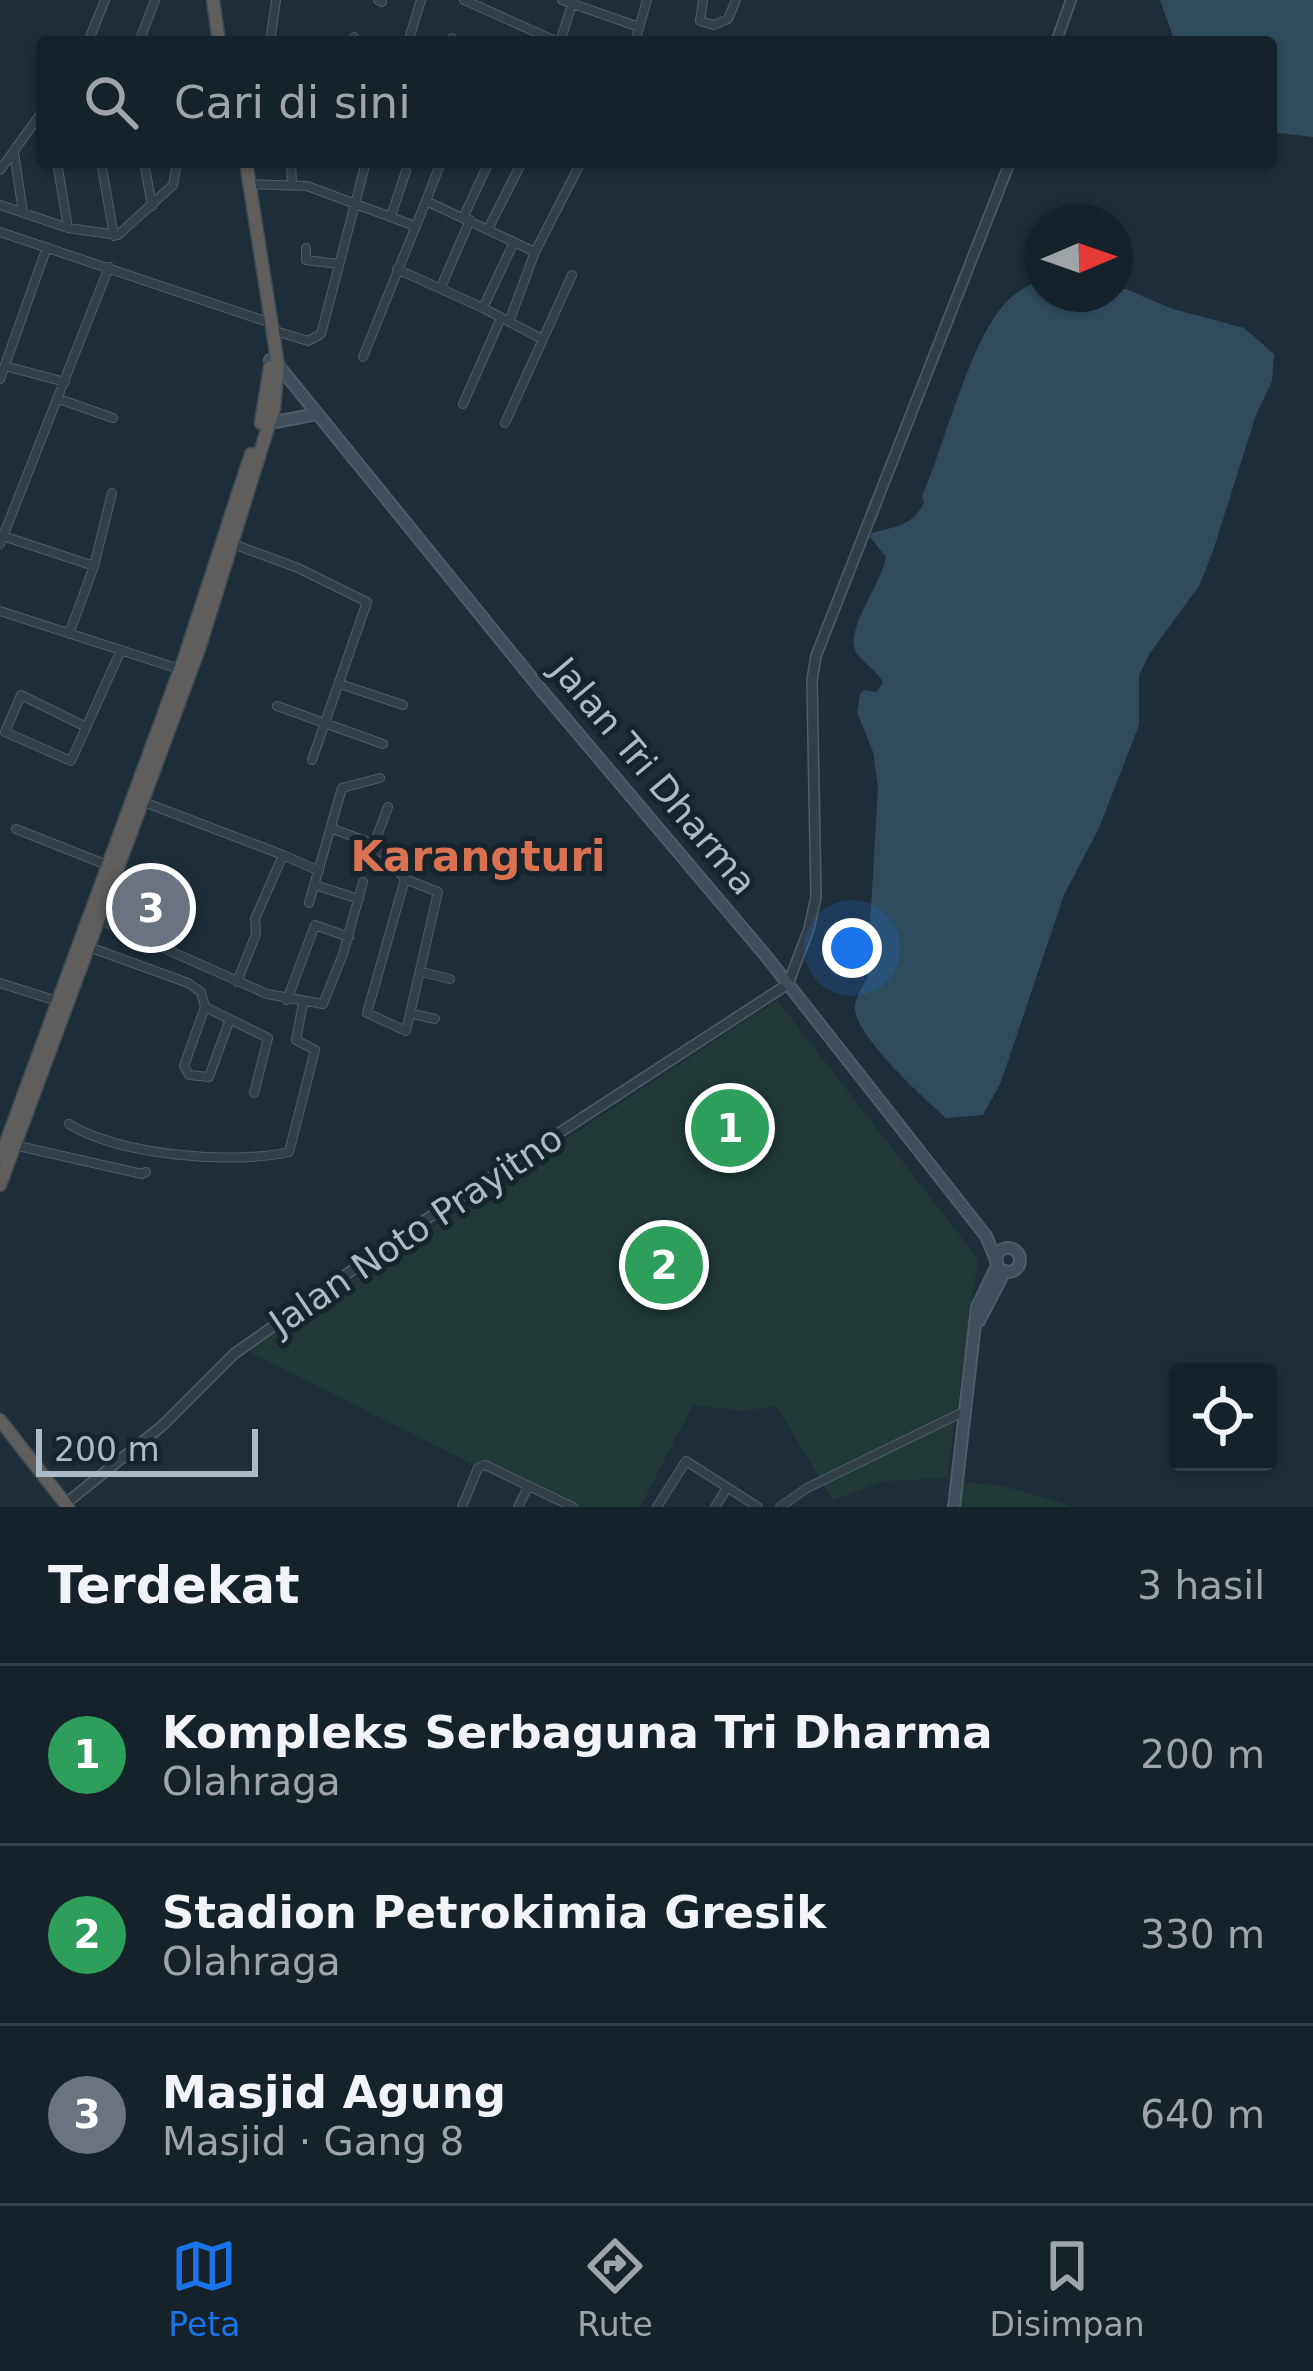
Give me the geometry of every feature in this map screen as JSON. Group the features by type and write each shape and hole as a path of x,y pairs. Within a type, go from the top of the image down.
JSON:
{"highway":[{"path":"216,0 221,36"},
{"path":"243,168 269,326"},
{"path":"0,1159 58,1001 98,919 199,650 266,423 274,362 244,168"},
{"path":"0,1185 266,423"},
{"path":"0,1420 65,1506"}],"main road":[{"name":"Jalan Tri Dharma","path":"274,362 788,984 986,1236 1000,1266"},
{"path":"266,423 317,414"},
{"name":"Jalan Tri Dharma","path":"986,1236 1009,1248"},
{"path":"953,1507 975,1326 1000,1266 999,1252 1009,1248 1017,1253 1016,1268 1000,1266"}],"street":[{"path":"90,36 105,0"},
{"path":"141,36 155,0"},
{"path":"271,36 276,0"},
{"path":"410,36 421,0"},
{"path":"464,0 545,36"},
{"path":"562,0 639,27"},
{"path":"637,36 647,0"},
{"path":"703,0 700,21 714,25 728,19 736,0"},
{"path":"1058,36 1071,0"},
{"path":"561,36 573,2"},
{"path":"0,170 36,120"},
{"path":"14,151 23,212"},
{"path":"58,168 68,227"},
{"path":"101,168 114,236"},
{"path":"145,168 152,206"},
{"path":"0,205 114,236 152,206 176,179 177,168"},
{"path":"292,168 292,184"},
{"path":"0,232 308,341 317,339 364,168"},
{"path":"363,357 439,168"},
{"path":"441,287 487,168"},
{"path":"488,229 519,168"},
{"path":"464,404 578,168"},
{"path":"788,984 816,897 812,680 816,656 1008,168"},
{"path":"391,217 406,172"},
{"path":"249,184 292,184 354,201 415,226"},
{"path":"426,201 535,252"},
{"path":"483,308 514,242"},
{"path":"0,379 47,247"},
{"path":"306,248 306,260 339,264"},
{"path":"94,566 2,540 109,267"},
{"path":"397,269 542,339"},
{"path":"506,423 572,275"},
{"path":"4,366 65,382"},
{"path":"59,399 112,418"},
{"path":"69,634 94,566 112,493"},
{"path":"232,543 366,601 312,760"},
{"path":"0,611 180,669"},
{"path":"84,726 71,761 5,732 21,695 90,726 121,650"},
{"path":"340,684 403,706"},
{"path":"277,706 383,744"},
{"path":"309,903 342,788 380,778"},
{"path":"141,801 319,871"},
{"path":"374,844 388,808"},
{"path":"16,829 108,866"},
{"path":"333,830 374,844 405,879 438,892 406,1030 367,1013 405,879"},
{"path":"237,982 256,934 254,921 284,855"},
{"path":"98,919 237,982 287,1000 324,1004 363,882"},
{"path":"314,885 359,899"},
{"path":"287,1000 315,925 349,937"},
{"path":"84,945 196,987 205,1006 268,1039 254,1094"},
{"path":"422,972 450,979"},
{"path":"0,983 58,1001"},
{"name":"Jalan Noto Prayitno","path":"65,1506 162,1426 233,1354 402,1235 788,984"},
{"path":"69,1124 101,1139 151,1149 209,1155 289,1152 315,1050 296,1040 303,1003"},
{"path":"205,1006 184,1066 190,1076 208,1077 230,1018"},
{"path":"412,1014 435,1019"},
{"path":"14,1145 146,1172"},
{"path":"781,1507 807,1488 966,1410"},
{"path":"657,1507 685,1462 758,1507"},
{"path":"462,1507 481,1465 573,1507"},
{"path":"518,1507 528,1487"},
{"path":"715,1507 727,1488"}],"green space":[{"path":"777,1000 978,1259 947,1478 885,1481 833,1500 776,1406 742,1411 693,1405 640,1507 567,1507 522,1489 246,1350"},
{"path":"962,1482 1003,1486 1075,1507 955,1507"}],"water":[{"path":"1160,0 1313,0 1313,137 1277,133 1277,36 1173,36"},
{"path":"1024,288 1025,312 1133,312 1133,292 1170,308 1244,328 1274,354 1272,381 1256,415 1199,586 1139,675 1139,725 1099,828 1064,895 1001,1082 983,1115 946,1118 891,1065 857,1017 856,1002 867,978 878,787 873,752 857,712 860,694 877,692 883,682 857,654 855,634 886,557 870,537 903,524 920,510 986,330 1007,301"}],"place":[{"name":"Masjid Agung","path":"151,908"},
{"name":"Kompleks Serbaguna Tri Dharma","path":"730,1128"},
{"name":"Stadion Petrokimia Gresik","path":"664,1265"}],"district":[{"name":"Karangturi","path":"478,856"}]}
